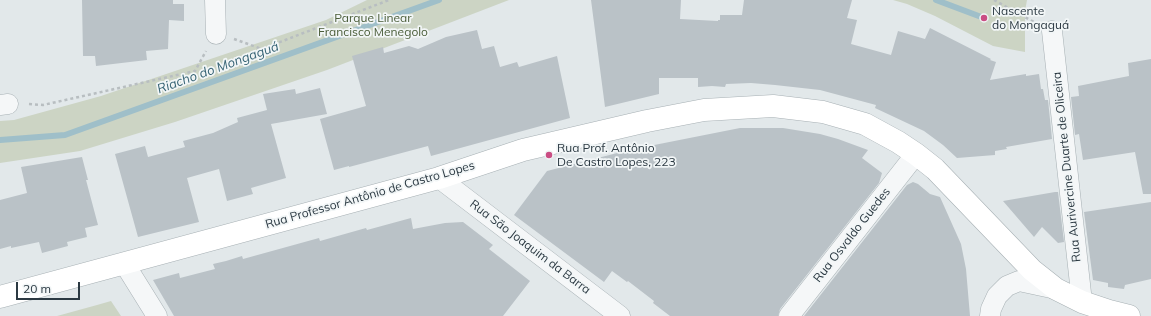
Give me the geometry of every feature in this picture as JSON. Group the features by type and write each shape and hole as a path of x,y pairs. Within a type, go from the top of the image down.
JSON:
{"main road":[{"name":"Rua Professor Antônio de Castro Lopes","path":"0,297 439,178 523,150 647,121 704,110 773,106 823,112 865,124 898,142 916,154 934,169 1032,270 1056,289 1082,302 1129,316"}],"street":[{"path":"215,0 216,34"},
{"name":"Rua Aurivercine Duarte de Oliceira","path":"1052,31 1082,302"},
{"name":"Rua Osvaldo Guedes","path":"789,316 916,154"},
{"name":"Rua São Joaquim da Barra","path":"439,178 620,316"},
{"path":"124,263 157,316"},
{"path":"990,316 991,309 997,296 1007,286 1019,281 1056,289"}],"path":[{"path":"4,104 43,105 195,71 216,34 262,48 389,0"},
{"path":"994,0 1052,31"}],"green space":[{"name":"Parque Linear Francisco Menegolo","path":"367,0 509,0 327,70 175,122 80,151 0,163 0,121 14,120 101,96 326,20"},
{"path":"893,0 1027,0 1025,11 1025,52 993,46 935,16 907,4"},
{"path":"111,301 121,316 57,316 97,305"}],"building":[{"path":"82,0 173,0 173,4 184,4 184,21 169,20 168,49 146,51 147,60 96,66 95,56 83,56"},
{"path":"591,0 681,0 680,19 718,21 720,20 720,15 742,15 744,0 852,0 847,18 857,20 851,44 891,55 898,31 925,39 930,28 996,62 990,80 1026,74 1026,76 1039,74 1041,89 1043,89 1045,100 1048,100 1052,139 1006,147 1007,149 995,151 995,155 957,158 924,131 875,108 876,105 820,90 775,85 751,83 726,84 725,87 698,87 698,78 659,78 659,94 605,107"},
{"path":"477,30 482,49 494,46 500,67 517,62 519,67 557,56 570,118 431,156 428,146 334,170 320,119 366,106 352,56 383,47 384,53 409,46 418,49 446,37"},
{"path":"1151,59 1151,194 1143,194 1135,152 1083,160 1079,134 1075,135 1071,97 1079,96 1078,86 1129,76 1128,63"},
{"path":"320,88 327,114 271,124 286,178 251,188 253,194 227,201 219,169 187,178 199,222 138,237 115,154 145,146 148,157 185,147 183,141 213,133 238,122 237,118 267,110 263,94 295,89 296,94"},
{"path":"740,128 783,128 820,134 838,139 868,150 862,158 882,173 879,183 780,309 778,316 670,316 653,303 654,301 612,271 604,282 514,215 547,171 629,150"},
{"path":"82,157 88,180 86,180 98,225 85,228 87,237 67,242 68,246 42,253 39,242 0,249 0,200 27,193 21,167"},
{"path":"913,182 918,184 930,194 940,197 961,244 966,269 970,316 804,316 907,185"},
{"path":"1058,192 1064,242 1058,243 1042,227 1034,237 1003,201"},
{"path":"1151,202 1151,279 1125,285 1124,289 1108,287 1108,283 1093,280 1084,212"},
{"path":"411,218 413,229 445,223 463,222 493,245 489,249 530,281 503,316 174,316 153,280 179,273 180,278 215,269 213,264 242,256 243,259 319,238 320,241 366,228 367,230"}],"waterway":[{"name":"Riacho do Mongaguá","path":"0,140 65,135 439,0"},
{"name":"Riacho do Mongaguá","path":"936,0 984,18"}],"place":[{"name":"Nascente do Mongaguá","path":"984,18"},
{"name":"Rua Prof. Antônio De Castro Lopes, 223","path":"549,155"}]}
